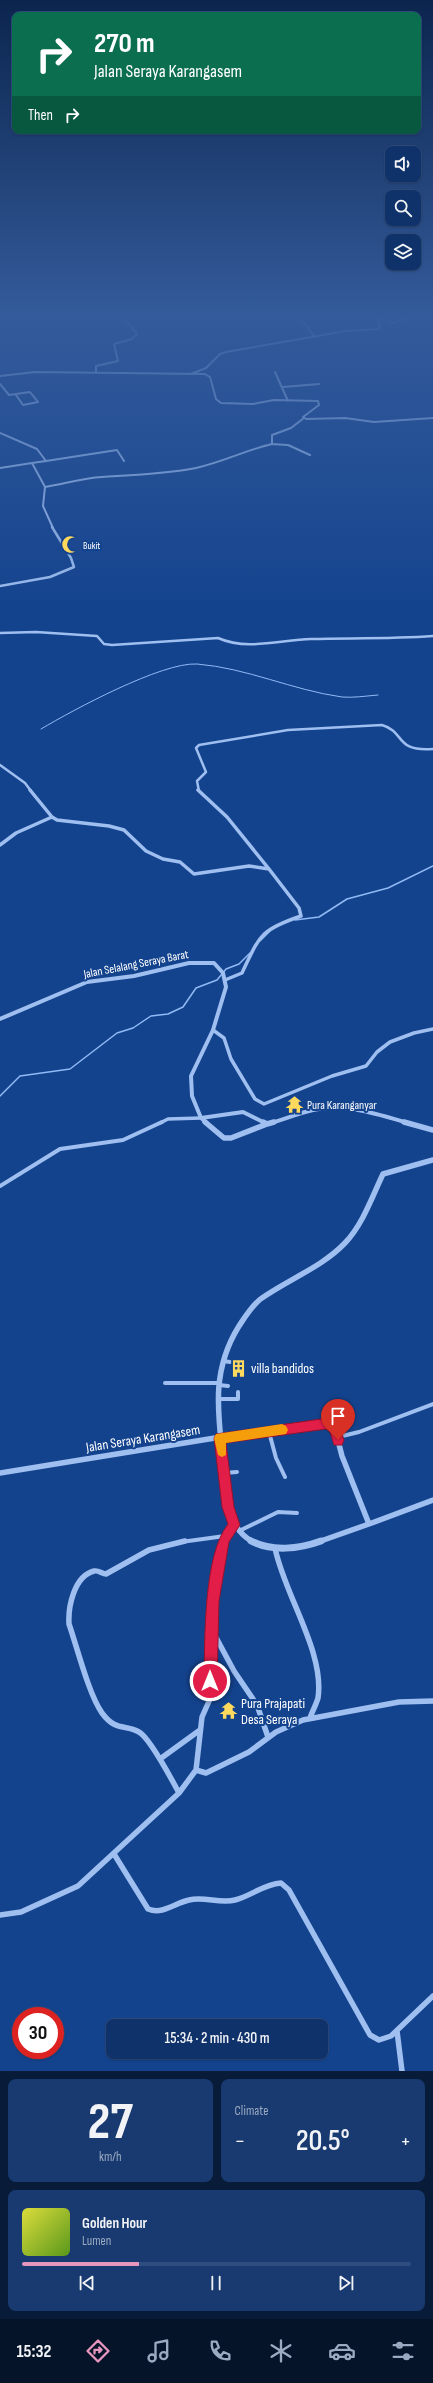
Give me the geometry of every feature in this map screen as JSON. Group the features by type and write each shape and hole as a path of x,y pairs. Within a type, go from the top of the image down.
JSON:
{"street":[{"path":"271,444 272,435 291,428 307,416"},
{"path":"304,418 345,418 374,422 433,418"},
{"path":"0,433 37,449 46,461"},
{"path":"46,486 101,477 135,476 195,468 228,460 248,450 271,444 288,444 299,451 310,455"},
{"path":"0,468 116,450 124,461"},
{"path":"0,586 48,577 69,571 74,567 71,558 55,535 47,518 43,506 46,486 32,463"},
{"path":"0,633 26,631 97,636 104,644 112,646 218,638 232,644 247,645 290,640 347,638 391,639 433,636"},
{"path":"433,750 421,752 409,748 398,739 388,727 382,725 288,730 199,745 196,748 197,753 206,766 206,772 197,779 195,784 197,790 227,817 299,908 301,916 268,929 260,938 242,973 236,978 225,980 226,987 213,1030 194,1067 190,1081 192,1096 201,1118 224,1138 231,1138 267,1124 314,1110 362,1110 433,1130"},
{"path":"0,765 25,783 52,817 57,820 104,825 124,830 146,851 162,859 180,862 196,874 249,866 269,869"},
{"path":"0,845 16,833 52,817"},
{"name":"Jalan Selalang Seraya Barat","path":"0,1019 87,982 134,976 189,963 214,963 223,973 225,980"},
{"path":"213,1030 224,1038 231,1059 255,1099 264,1104 332,1076 366,1066 377,1052 390,1042 414,1033 433,1029"},
{"path":"0,1186 60,1149 123,1140 168,1119 201,1118 242,1112 267,1124"},
{"path":"433,1160 383,1174 352,1236 327,1259 260,1299 243,1320 228,1344 223,1360 222,1373 218,1384 217,1399 228,1507 234,1525 244,1537 258,1545 275,1548 305,1546 370,1524 433,1500"},
{"path":"223,1360 230,1362"},
{"path":"165,1383 218,1384 228,1386"},
{"path":"217,1399 238,1399 238,1392"},
{"path":"338,1437 363,1431 433,1404"},
{"name":"Jalan Seraya Karangasem","path":"0,1473 220,1438 328,1423 335,1429 342,1456 370,1524"},
{"path":"269,1432 276,1458 285,1477"},
{"path":"224,1473 237,1472"},
{"path":"239,1531 278,1512 297,1513"},
{"path":"0,1915 21,1912 72,1890 114,1854 179,1793 196,1770 203,1712 210,1699 212,1601 225,1536 234,1525"},
{"path":"179,1793 160,1758 139,1732 117,1727 108,1720 98,1705 69,1624 72,1599 79,1584 95,1570 106,1574 149,1550 190,1540 225,1536"},
{"path":"275,1548 280,1574 301,1620 317,1677 318,1699 310,1718"},
{"path":"211,1629 234,1671 258,1705 268,1737"},
{"path":"196,1770 206,1773 249,1752 268,1737 285,1727 310,1718 398,1702 433,1701"},
{"path":"160,1758 200,1730"},
{"path":"114,1854 148,1909 152,1911 161,1910 198,1898 237,1900 266,1886 281,1883 289,1890 370,2035 379,2040 392,2036 433,1996"},
{"path":"397,2030 402,2071"}],"waterway":[{"path":"41,729 118,689 162,671 182,665 197,664 216,666 252,674 323,694 342,697 378,695"},
{"path":"295,920 319,917 347,899 388,888 433,866"},
{"path":"260,941 270,931"},
{"path":"0,1096 20,1076 70,1069 117,1033 133,1028 151,1016 168,1014 183,1007 196,988 217,980 226,969 239,964 250,953"}],"slow traffic":[{"path":"222,1451 220,1438 282,1430"}],"place":[{"name":"Bukit","path":"70,545"},
{"name":"Pura Karanganyar","path":"294,1105"},
{"name":"villa bandidos","path":"238,1368"},
{"name":"Pura Prajapati Desa Seraya","path":"228,1711"}],"route":[{"path":"210,1681 212,1601 224,1539 234,1525 228,1507 220,1438 328,1423 335,1429 338,1440"}]}
